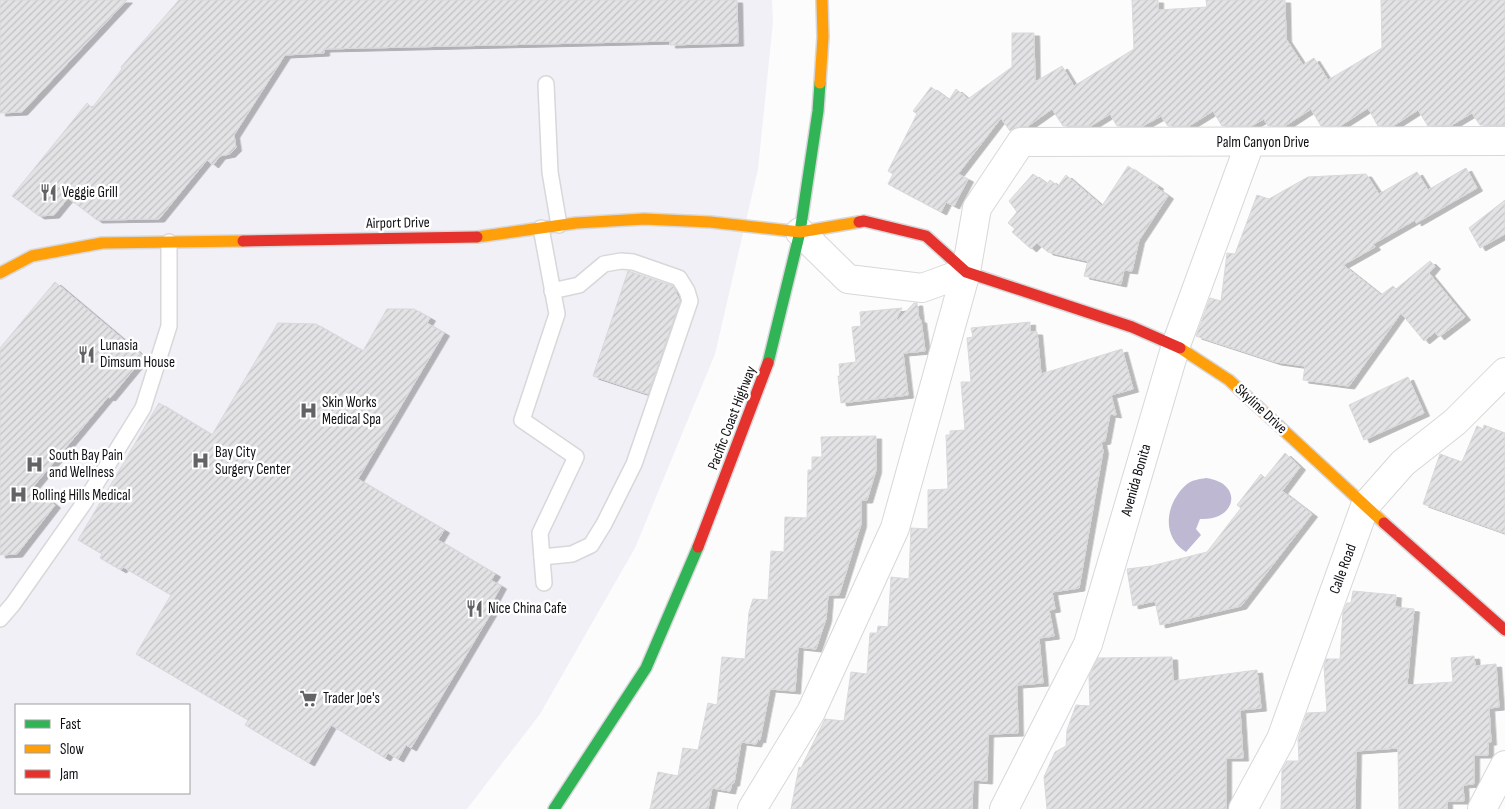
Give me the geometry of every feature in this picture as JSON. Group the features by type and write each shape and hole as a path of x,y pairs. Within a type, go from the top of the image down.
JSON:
{"main road":[{"name":"Pacific Coast Highway","path":"554,809 646,668 706,527 767,367 800,232 818,111 823,37 822,0"},
{"name":"Airport Drive","path":"0,273 32,256 102,243 482,237 559,225 644,219 710,222 800,232"},
{"name":"Skyline Drive","path":"800,232 864,221 926,236 966,272 1132,327 1176,344 1229,380 1365,506 1505,630"}],"street":[{"name":"Palm Canyon Drive","path":"966,272 977,208 1020,142 1505,141"},
{"name":"Avenida Bonita","path":"1004,809 1088,644 1176,344 1250,142"},
{"path":"800,232 848,279 922,288 966,272"},
{"path":"752,809 811,712 895,528 966,272"},
{"name":"Calle Road","path":"1243,809 1281,739 1365,506 1403,463 1455,422 1505,372"},
{"path":"1482,809 1505,765"}],"lane":[{"path":"546,84 550,172 559,225"},
{"path":"541,228 557,314 522,420 576,457 540,533 544,583"},
{"path":"0,619 13,604 84,503 143,408 169,326 169,242"},
{"path":"542,557 572,554 591,545 604,524 634,464 690,301 687,291 679,278 633,262 621,260 604,264 579,285 552,291"}],"shaded area":[{"path":"0,0 772,0 773,22 758,169 715,354 635,548 540,714 467,809 0,809"},
{"path":"1206,478 1218,481 1226,487 1231,494 1231,501 1228,508 1222,514 1212,518 1200,519 1196,529 1201,535 1186,552 1172,537 1169,528 1171,509 1174,500 1187,484"}],"building":[{"path":"0,0 127,0 22,112 0,113"},
{"path":"179,0 737,0 738,43 670,45 670,41 324,49 324,53 285,55 234,135 236,148 230,154 220,156 213,165 207,160 159,219 97,220 68,198 54,215 39,216 12,196 87,103 92,108 122,69 121,67"},
{"path":"1132,0 1158,0 1158,10 1207,7 1206,0 1285,0 1286,39 1303,65 1314,58 1328,80 1382,48 1381,0 1505,0 1505,125 1480,125 1472,113 1452,125 1428,126 1418,110 1393,126 1378,126 1368,108 1340,126 1321,126 1311,109 1285,126 1268,126 1264,119 1251,126 1222,126 1213,111 1189,126 1168,126 1161,116 1143,126 1117,126 1110,114 1091,126 1063,126 1052,109 1028,126 1014,128 1010,131 1001,118 958,174 968,179 954,206 946,202 941,212 888,184 893,174 888,171 917,114 913,111 931,87 949,100 956,89 968,99 1012,67 1012,33 1034,33 1035,82 1062,66 1074,86 1134,49"},
{"path":"1128,166 1158,186 1157,188 1168,196 1139,240 1132,271 1124,270 1121,284 1084,276 1088,261 1048,252 1037,243 1031,249 1012,232 1015,229 1008,223 1017,212 1009,201 1033,174 1047,184 1050,180 1058,186 1066,175 1102,206"},
{"path":"1466,168 1477,188 1416,223 1415,220 1373,244 1375,247 1343,265 1381,295 1393,286 1396,289 1430,261 1435,266 1429,273 1465,317 1439,337 1435,332 1424,341 1401,313 1349,386 1303,380 1305,366 1276,362 1196,336 1210,298 1221,301 1227,253 1235,254 1257,195 1269,199 1308,177 1366,174 1379,194 1417,172 1428,190"},
{"path":"1505,200 1505,234 1480,248 1469,228"},
{"path":"628,271 673,286 680,301 648,394 593,376"},
{"path":"55,282 144,357 33,487 55,505 17,554 0,555 0,348"},
{"path":"914,303 917,303 919,320 921,320 925,351 903,353 908,395 841,403 838,376 840,376 839,364 856,362 852,327 861,326 860,312 902,308 896,319 898,320"},
{"path":"387,309 414,309 430,318 427,323 444,333 358,479 444,530 438,540 495,574 491,580 501,586 493,601 497,603 411,748 406,745 398,759 388,753 385,758 331,725 309,763 245,725 248,720 136,654 171,595 123,567 121,570 100,558 102,554 78,540 159,403 212,435 278,323 316,324 363,351"},
{"path":"1030,322 1030,332 1037,332 1041,374 1122,349 1133,389 1111,395 1116,415 1110,414 1105,441 1101,442 1103,451 1079,588 1052,592 1055,609 1049,610 1054,636 1039,638 1043,683 1017,685 1018,733 988,734 987,781 973,780 972,809 791,809 799,767 801,768 825,719 844,721 851,672 867,674 870,633 877,633 878,626 888,627 891,577 909,579 911,528 928,529 928,490 948,489 946,435 950,435 950,431 965,430 961,382 971,382 967,338 973,337 971,328"},
{"path":"1408,377 1424,413 1364,440 1349,405"},
{"path":"1484,425 1505,433 1505,533 1423,504 1440,454 1462,462 1477,426 1483,429"},
{"path":"876,436 876,470 867,500 861,500 861,524 839,595 828,595 826,619 816,649 798,647 795,691 770,689 760,740 758,739 756,744 741,742 734,783 732,783 730,791 712,788 708,809 650,809 658,772 678,776 683,748 698,750 708,703 717,705 722,657 745,659 749,612 753,599 768,600 771,551 784,552 785,517 807,518 808,470 812,470 812,457 822,457 821,437"},
{"path":"1285,453 1300,467 1282,491 1312,514 1241,606 1160,625 1155,601 1133,606 1127,569 1151,566 1207,552 1241,508 1237,505 1261,474 1265,478"},
{"path":"1353,591 1396,595 1395,607 1414,609 1407,685 1453,682 1451,658 1474,656 1475,666 1496,664 1499,707 1489,708 1491,742 1488,742 1488,755 1474,755 1474,784 1463,785 1464,801 1447,801 1447,809 1399,809 1398,748 1356,751 1355,809 1281,809 1282,770 1287,761 1299,761 1298,739 1307,713 1327,712 1324,666 1326,659 1340,659 1343,612 1347,603 1351,603"},
{"path":"1172,657 1173,681 1257,670 1261,708 1240,710 1243,758 1226,758 1226,809 1047,809 1044,777 1055,752 1066,746 1067,730 1076,705 1090,706 1089,676 1098,658"}],"traffic: fast":[{"path":"768,363 800,232 818,111 820,83"},
{"path":"554,809 646,668 698,547"}],"traffic: slow":[{"path":"820,83 823,37 822,0"},
{"path":"477,237 576,223 644,219 710,222 800,232 859,222"},
{"path":"0,273 32,256 102,243 243,241"},
{"path":"1180,348 1229,380 1384,523"}],"traffic: jam":[{"path":"859,222 864,221 926,236 966,272 1132,327 1180,348"},
{"path":"243,241 477,237"},
{"path":"698,547 768,363"},
{"path":"1384,523 1505,630"}],"place":[{"name":"Veggie Grill","path":"48,192"},
{"name":"Lunasia Dimsum House","path":"86,354"},
{"name":"Skin Works Medical Spa","path":"308,411"},
{"name":"Bay City Surgery Center","path":"201,461"},
{"name":"South Bay Pain and Wellness","path":"35,464"},
{"name":"Rolling Hills Medical","path":"18,495"},
{"name":"Nice China Cafe","path":"474,608"},
{"name":"Trader Joe's","path":"309,698"}]}
